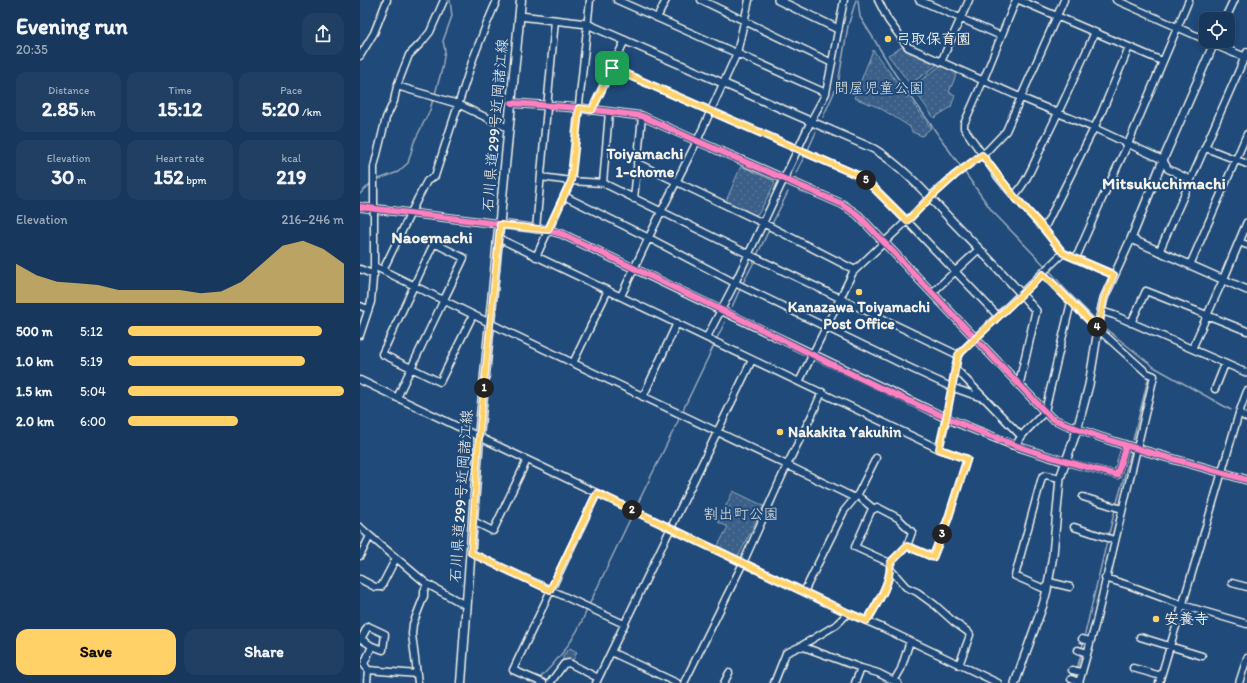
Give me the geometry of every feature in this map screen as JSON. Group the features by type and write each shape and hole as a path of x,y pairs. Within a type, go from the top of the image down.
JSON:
{"main road":[{"name":"石川県道299号近岡諸江線","path":"461,683 479,437 521,0"}],"street":[{"path":"360,56 374,33 387,0"},
{"path":"360,335 370,302 374,275 374,167 386,118 394,101 397,86 409,55 430,32 444,0"},
{"path":"383,270 427,181 435,176 480,40 497,0"},
{"path":"536,257 571,181 590,0"},
{"path":"617,0 826,92"},
{"path":"657,18 666,0"},
{"path":"701,0 832,63"},
{"path":"621,296 697,141 724,82 736,53 749,0"},
{"path":"778,0 838,29"},
{"path":"707,337 721,310 753,257 784,179 826,92 844,0"},
{"path":"878,0 888,20 908,47 1022,98 1094,128 1163,160 1168,169 1191,180"},
{"path":"919,0 1001,36"},
{"path":"941,62 969,0"},
{"path":"1114,275 1063,253 1044,229 1014,196 982,155 964,128 964,124 1001,36 1018,0 1162,61"},
{"path":"799,382 855,270 930,198 955,175 982,155 1006,131 1022,98 1064,0"},
{"path":"1116,0 1199,36"},
{"path":"1076,258 1128,144 1189,0"},
{"path":"1228,12 1234,0"},
{"path":"520,16 587,24 724,82 874,149 888,157 930,198 1022,294 1036,311 1019,385"},
{"path":"536,229 555,20"},
{"path":"1014,196 1030,172 1059,114 1095,32"},
{"path":"592,110 625,40"},
{"path":"1044,229 1094,128 1129,47"},
{"path":"1015,683 1043,605 1049,582 1060,478 1077,430 1089,385 1104,298 1131,239 1208,48"},
{"path":"1159,252 1246,56 1227,48"},
{"path":"612,68 864,178 998,316"},
{"path":"397,86 458,104 508,128"},
{"path":"512,102 579,108 642,116 842,204 858,215 1051,418 1077,430 1247,480"},
{"path":"603,183 609,112"},
{"path":"634,199 642,116"},
{"path":"1190,265 1247,134"},
{"path":"1206,148 1247,164"},
{"path":"637,163 774,228 855,270"},
{"path":"541,177 603,183 958,355"},
{"path":"564,196 737,284 826,327 951,387 985,399"},
{"path":"360,207 548,230 562,234 946,418 1016,446 1066,462 1117,475 1126,445"},
{"path":"1192,350 1247,223"},
{"path":"498,238 939,449 967,459 948,519 933,557 907,546"},
{"path":"1131,239 1247,290"},
{"path":"1239,242 1247,246"},
{"path":"397,398 411,368 464,258 434,243 382,354 411,368 440,382 472,315"},
{"path":"932,293 979,249"},
{"path":"939,449 958,355 1063,253"},
{"path":"374,266 643,397 856,497 874,509"},
{"path":"360,269 374,275"},
{"path":"1044,273 1071,302 1099,321 1147,373 1154,376 1136,448 1118,508 1096,622 1086,640 1077,681"},
{"path":"573,363 608,290"},
{"path":"1131,323 1146,291 1247,331"},
{"path":"1016,446 1019,438 1038,420 1045,411 1071,302"},
{"path":"360,306 368,309"},
{"path":"1099,321 1114,315 1247,374"},
{"path":"643,397 677,323"},
{"path":"550,683 564,664 569,663 597,680 752,360"},
{"path":"1215,389 1225,364"},
{"path":"955,368 1021,436"},
{"path":"360,380 998,683"},
{"path":"684,683 743,563 822,392"},
{"path":"1134,668 1160,680 1239,413 1247,392"},
{"path":"1239,413 1247,418"},
{"path":"804,592 844,511 856,497 876,458"},
{"path":"473,521 493,531 527,460"},
{"path":"1047,590 1015,576 1042,477 1046,475 1060,478"},
{"path":"539,682 513,670 597,493"},
{"path":"1083,497 1118,508"},
{"path":"878,507 898,518 912,532 907,546 890,563 855,546 870,511 878,507"},
{"path":"360,526 426,584 467,606"},
{"path":"1074,527 1111,539"},
{"path":"360,556 370,536"},
{"path":"471,553 624,624"},
{"path":"360,579 375,587 381,587 396,558"},
{"path":"867,621 884,589 891,570 890,563"},
{"path":"891,570 906,587 917,592 935,605 968,632 970,635 959,665"},
{"path":"1105,578 1182,605 1247,624"},
{"path":"1049,582 1070,588"},
{"path":"1232,583 1247,587"},
{"path":"418,683 412,634 413,624 424,596 426,584"},
{"path":"774,683 786,654 836,625 848,613"},
{"path":"1140,637 1202,656"},
{"path":"801,646 878,673 896,682 910,641"},
{"path":"367,683 368,670 364,664 372,646"},
{"path":"611,652 677,683"},
{"path":"1239,683 1247,658"},
{"path":"855,683 861,668"},
{"path":"368,670 417,674"},
{"path":"1072,670 1080,672"},
{"path":"724,683 729,673"}],"green space":[{"path":"902,47 906,51 937,65 910,84 888,55"},
{"name":"問屋児童公園","path":"873,50 931,128 922,136 912,132 910,127 878,107 854,98"},
{"path":"940,66 957,73 949,92 955,95 951,107 934,118 912,87"},
{"path":"741,166 774,181 775,183 759,213 755,215 726,201"},
{"name":"割出町公園","path":"733,491 764,506 739,555 736,556 717,547 728,527 718,522"},
{"path":"570,648 577,652 572,662 563,660 563,655"}],"waterway":[{"path":"435,94 442,69 445,50 443,41 452,16 450,0"},
{"path":"823,117 838,84 848,26 856,0"},
{"path":"858,0 860,17 895,74 961,167"},
{"path":"376,180 398,172 408,163 414,142 430,110 433,99"},
{"path":"807,152 816,132"},
{"path":"796,173 805,155"},
{"path":"963,170 992,211 1046,267"},
{"path":"360,194 371,183"},
{"path":"772,224 788,192"},
{"path":"756,257 770,228"},
{"path":"742,285 755,260"},
{"path":"1049,270 1065,289 1097,321"},
{"path":"732,307 740,289"},
{"path":"716,340 725,322"},
{"path":"1101,325 1154,367 1231,410"},
{"path":"682,412 715,343"},
{"path":"1133,440 1148,379"},
{"path":"635,509 681,415"},
{"path":"1116,506 1131,452"},
{"path":"1108,537 1115,510"},
{"path":"589,605 633,513"},
{"path":"1084,638 1107,541"},
{"path":"539,679 569,644 588,608"},
{"path":"1082,650 1083,642"},
{"path":"1077,669 1081,654"}],"cycle path":[{"path":"512,103 579,108 642,116 842,204 858,215 1051,418 1124,445 1247,480"},
{"path":"360,207 548,230 562,234 755,326 818,358 946,418 1025,449 1077,465 1117,475 1126,445"}],"place":[{"name":"弓取保育園","path":"888,39"},
{"name":"Kanazawa Toiyamachi Post Office","path":"859,292"},
{"name":"Nakakita Yakuhin","path":"780,432"},
{"name":"安養寺","path":"1156,619"}],"district":[{"name":"Toiyamachi 1-chome","path":"645,162"},
{"name":"Mitsukuchimachi","path":"1164,183"},
{"name":"Naoemachi","path":"432,237"}],"route":[{"path":"612,68 864,178 907,221 955,175 982,155 998,177 1063,253 1114,275 1104,298 1098,329 1043,274 958,355 939,449 967,459 948,519 933,557 907,546 890,563 891,570 884,589 867,621 597,493 550,590 471,553 479,437 500,225 548,230 571,181 579,108 592,110 612,68"}]}
